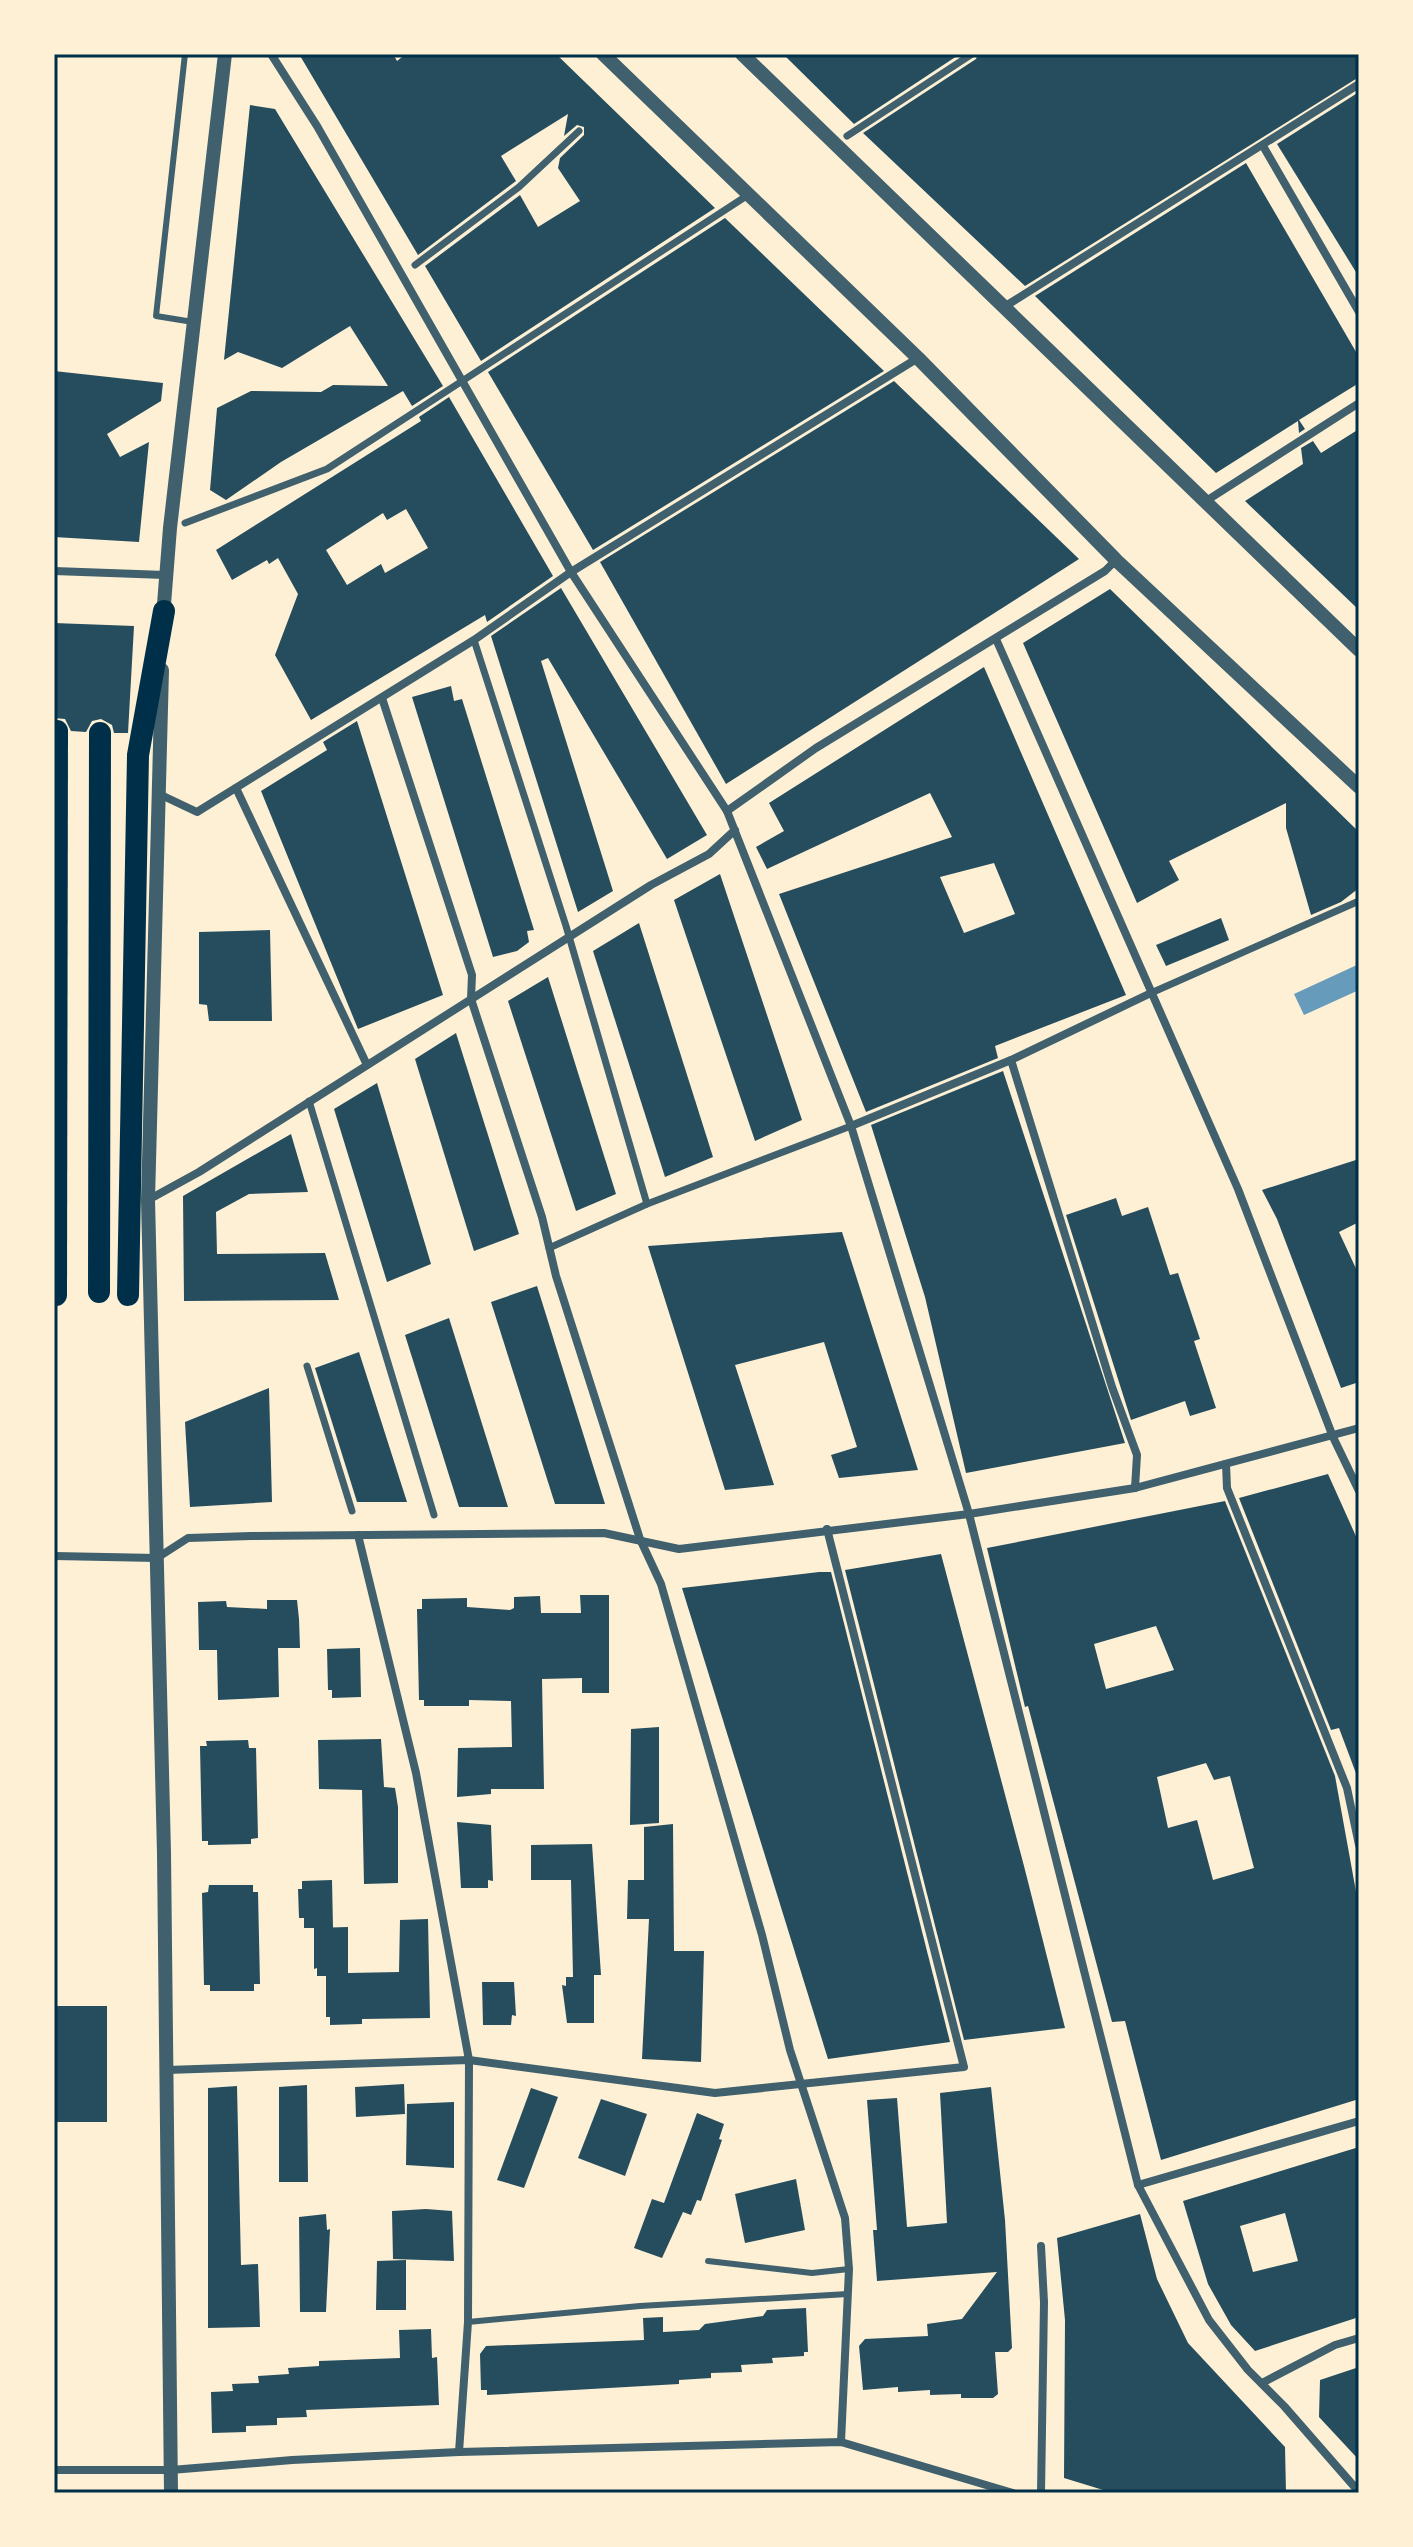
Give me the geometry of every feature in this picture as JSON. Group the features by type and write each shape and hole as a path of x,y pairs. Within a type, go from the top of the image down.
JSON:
{"highway":[{"path":"128,1295 138,755 164,611"},
{"path":"56,1295 57,731"},
{"path":"99,1292 100,733"}],"street":[{"path":"171,2493 167,2070 148,1200 165,575 225,54"},
{"path":"271,54 317,126 571,572 727,811 851,1126 969,1514 1138,2185 1209,2320 1359,2492"},
{"path":"603,54 918,358 1116,560 1359,787"},
{"path":"742,54 1359,650"},
{"path":"847,136 972,54"},
{"path":"1004,307 1359,84"},
{"path":"415,265 519,187 579,131"},
{"path":"1263,146 1359,312"},
{"path":"185,523 327,469 750,194"},
{"path":"159,794 197,812 474,640 571,572 918,358"},
{"path":"1206,501 1359,403"},
{"path":"727,811 816,748 1105,571 1116,560"},
{"path":"54,571 165,575"},
{"path":"996,639 1238,1189 1333,1437 1359,1491"},
{"path":"474,640 569,936 647,1204"},
{"path":"382,698 472,975 471,999 640,1539 661,1584 762,1935 800,2082 845,2218 849,2269 841,2442"},
{"path":"236,788 367,1065"},
{"path":"148,1200 569,936 709,854 735,830"},
{"path":"549,1248 647,1204 851,1126 1011,1060 1151,993 1359,901"},
{"path":"1011,1060 1112,1387 1137,1455 1135,1488"},
{"path":"309,1101 434,1515"},
{"path":"307,1366 352,1511"},
{"path":"54,1556 157,1558 188,1538 358,1535 604,1533 679,1549 969,1514 1135,1488 1359,1428"},
{"path":"1226,1464 1227,1488 1347,1788 1359,1845"},
{"path":"167,2070 469,2060 715,2093 964,2067 827,1529"},
{"path":"358,1535 416,1773 469,2060 468,2322 459,2452"},
{"path":"1138,2185 1359,2121"},
{"path":"1041,2246 1044,2302 1041,2493"},
{"path":"1262,2383 1323,2351 1359,2338"},
{"path":"54,2470 171,2470 292,2460 459,2452 841,2442 1013,2493"}],"lane":[{"path":"185,54 156,316 193,322"},
{"path":"708,2261 812,2273 849,2269"},
{"path":"468,2322 640,2306 848,2294"}],"water":[{"path":"1359,964 1359,990 1304,1015 1294,994"}],"building":[{"path":"299,54 393,54 397,61 406,54 556,54 715,208 481,361 425,266 520,195 538,227 580,201 558,168 560,158 584,135 584,127 577,125 564,136 568,114 501,156 516,181 418,255"},
{"path":"783,54 960,54 854,124"},
{"path":"978,54 1359,54 1359,77 1025,286 863,133 976,59"},
{"path":"1359,92 1359,277 1277,144"},
{"path":"250,105 275,109 443,386 412,406 403,391 281,462 226,500 210,490 217,408 251,391 321,392 333,385 388,386 350,326 282,368 238,352 224,360"},
{"path":"1246,163 1359,357 1359,383 1299,420 1305,429 1299,433 1298,421 1216,473 1035,296"},
{"path":"725,218 884,371 593,550 488,372"},
{"path":"54,371 163,383 161,401 107,434 120,457 149,442 139,542 54,537"},
{"path":"894,381 1079,559 726,784 600,562"},
{"path":"449,397 553,576 487,622 485,615 311,720 275,655 298,594 278,558 269,564 267,560 232,580 216,550 421,421 419,417","holes":["406,509 428,548 385,573 381,564 347,585 326,550 383,513 387,520"]},
{"path":"1359,429 1359,610 1245,501 1303,464 1301,448 1313,441 1321,453"},
{"path":"561,588 707,835 667,859 548,658 541,661 613,891 578,912 491,636"},
{"path":"1110,589 1359,832 1359,888 1341,902 1311,915 1286,828 1286,803 1169,861 1179,880 1137,903 1023,643"},
{"path":"54,623 134,626 128,733 114,733 112,725 101,719 92,721 86,732 71,731 65,719 54,718"},
{"path":"984,667 1126,995 995,1046 998,1058 866,1112 779,894 952,837 930,793 767,869 756,847 784,831 769,803","holes":["994,863 1015,914 964,933 940,877"]},
{"path":"451,686 454,701 462,699 534,930 527,931 529,942 517,951 493,957 412,697"},
{"path":"357,721 443,995 358,1029 261,791 327,750 323,742"},
{"path":"720,874 802,1120 755,1141 674,900"},
{"path":"1221,918 1229,940 1166,966 1156,945"},
{"path":"639,923 713,1157 665,1177 593,951"},
{"path":"270,930 272,1021 209,1021 207,1005 199,1004 199,932"},
{"path":"548,977 616,1194 576,1211 508,1001"},
{"path":"456,1033 519,1234 474,1251 415,1059"},
{"path":"1003,1071 1125,1443 966,1473 925,1297 871,1125"},
{"path":"377,1083 431,1264 387,1282 334,1109"},
{"path":"291,1134 308,1192 249,1194 216,1212 217,1254 325,1253 339,1300 184,1301 183,1196"},
{"path":"1359,1159 1359,1222 1339,1232 1359,1275 1359,1382 1341,1388 1277,1219 1262,1190"},
{"path":"1116,1198 1122,1216 1148,1207 1170,1275 1178,1273 1200,1339 1194,1341 1216,1408 1190,1416 1185,1401 1131,1420 1066,1215"},
{"path":"842,1232 918,1470 839,1478 831,1455 857,1447 824,1342 735,1365 774,1485 725,1490 648,1246"},
{"path":"537,1286 605,1504 555,1504 491,1302"},
{"path":"449,1318 508,1507 459,1507 405,1335"},
{"path":"359,1352 407,1502 357,1502 315,1368"},
{"path":"269,1388 272,1502 190,1507 185,1422"},
{"path":"1328,1474 1359,1543 1357,1776 1339,1728 1331,1730 1239,1498"},
{"path":"1225,1501 1335,1776 1359,1908 1359,2099 1161,2160 1125,2021 1112,2022 1028,1706 1025,1707 987,1548","holes":["1156,1626 1174,1670 1106,1689 1094,1644","1206,1763 1214,1780 1230,1776 1254,1868 1213,1880 1197,1820 1168,1828 1157,1777"]},
{"path":"941,1554 1065,2028 964,2040 845,1570"},
{"path":"831,1572 950,2042 828,2059 682,1588"},
{"path":"580,1595 609,1595 609,1693 582,1693 582,1678 542,1679 544,1789 491,1789 491,1794 457,1797 458,1748 512,1747 511,1701 469,1700 469,1706 424,1706 424,1700 419,1700 417,1609 422,1609 422,1599 467,1598 467,1607 510,1610 514,1608 514,1597 540,1596 541,1613 581,1613"},
{"path":"267,1600 297,1600 300,1648 278,1648 279,1697 218,1700 217,1650 199,1650 198,1602 226,1601 227,1607 267,1609"},
{"path":"360,1648 361,1697 332,1698 332,1690 328,1690 327,1649"},
{"path":"659,1727 659,1823 630,1825 631,1729"},
{"path":"381,1739 384,1787 395,1788 398,1807 398,1883 364,1884 362,1790 319,1789 318,1740"},
{"path":"248,1740 249,1748 256,1748 258,1838 251,1839 251,1844 208,1845 208,1841 202,1841 200,1746 207,1746 206,1741"},
{"path":"457,1822 491,1825 493,1881 488,1880 488,1888 461,1888"},
{"path":"673,1824 674,1951 704,1951 701,2062 642,2059 649,1919 627,1919 628,1880 644,1880 644,1827"},
{"path":"592,1844 601,1975 594,1975 594,2023 567,2023 562,1985 566,1986 566,1977 573,1977 571,1880 531,1880 531,1845"},
{"path":"332,1880 333,1928 304,1928 304,1918 299,1918 298,1889 302,1889 302,1881"},
{"path":"209,1885 253,1885 253,1892 258,1892 260,1984 254,1984 254,1991 210,1991 210,1985 204,1985 202,1893 208,1892"},
{"path":"428,1919 430,2018 362,2019 362,2024 330,2025 330,2017 326,2017 326,1976 317,1976 317,1968 314,1969 314,1928 348,1927 348,1973 399,1972 400,1920"},
{"path":"482,1982 514,1982 516,2016 512,2015 511,2025 483,2025"},
{"path":"54,2006 107,2006 107,2122 54,2122"},
{"path":"404,2084 405,2114 356,2117 355,2087"},
{"path":"307,2085 308,2182 279,2182 279,2087"},
{"path":"237,2086 241,2265 258,2264 260,2327 208,2328 208,2088"},
{"path":"991,2087 1005,2220 1012,2348 1008,2352 995,2352 998,2394 993,2398 961,2398 961,2394 930,2395 930,2390 898,2392 898,2387 863,2390 859,2346 865,2339 928,2336 927,2324 962,2319 997,2272 877,2281 873,2230 877,2230 867,2100 897,2098 907,2227 947,2223 940,2093"},
{"path":"531,2088 558,2097 524,2188 497,2180"},
{"path":"601,2099 647,2114 625,2176 578,2158"},
{"path":"454,2102 454,2168 406,2165 407,2104"},
{"path":"697,2113 724,2124 719,2139 722,2140 701,2201 697,2200 691,2215 683,2212 662,2258 634,2248 652,2199 664,2203"},
{"path":"1359,2147 1359,2317 1255,2351 1231,2325 1208,2284 1183,2201","holes":["1285,2213 1298,2261 1253,2272 1240,2226"]},
{"path":"796,2179 805,2230 745,2243 735,2194"},
{"path":"392,2211 452,2211 454,2261 393,2259"},
{"path":"326,2214 327,2230 330,2229 326,2312 300,2312 299,2217"},
{"path":"1140,2214 1157,2279 1188,2343 1285,2447 1286,2493 1113,2493 1064,2478 1065,2320 1057,2238"},
{"path":"406,2260 406,2310 376,2310 377,2261"},
{"path":"806,2308 808,2352 804,2352 804,2356 772,2358 773,2363 741,2365 742,2372 711,2373 711,2378 679,2380 679,2384 487,2395 487,2390 481,2390 480,2354 486,2346 644,2340 643,2318 663,2317 663,2332 699,2330 705,2324 763,2316 767,2310"},
{"path":"431,2329 432,2358 437,2357 439,2405 306,2410 307,2417 277,2418 277,2425 246,2426 246,2432 212,2433 211,2392 233,2391 232,2384 259,2383 258,2376 289,2374 288,2368 319,2366 319,2361 400,2358 399,2330"},
{"path":"1359,2367 1359,2460 1319,2417 1320,2380"}]}
